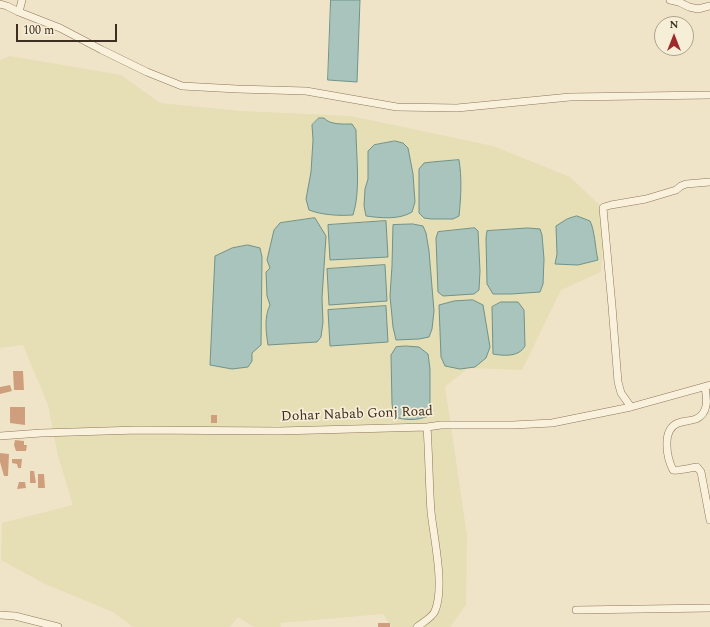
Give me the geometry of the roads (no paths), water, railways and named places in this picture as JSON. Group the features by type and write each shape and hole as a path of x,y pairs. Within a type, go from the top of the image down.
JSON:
{"street":[{"path":"19,12 22,0"},
{"path":"670,0 698,9 710,6"},
{"path":"0,4 60,28 147,72 182,86 306,91 397,107 456,108 570,97 710,95"},
{"path":"631,407 621,393 618,382 602,208 646,199 676,190 686,184 710,182"},
{"path":"708,386 707,405 704,413 696,419 676,424 669,431 666,442 670,465 673,470 697,467 701,472 710,520"},
{"name":"Dohar Nabab Gonj Road","path":"0,436 41,433 138,430 279,431 427,427 441,425 552,424 631,407 708,386"},
{"path":"417,627 435,614 439,589 438,566 431,512 427,427"},
{"path":"576,610 710,608"},
{"path":"0,616 15,616 58,627"}],"water":[{"path":"331,0 360,0 357,82 328,80"},
{"path":"319,118 324,118 333,123 352,124 356,130 358,173 357,195 353,215 331,215 309,210 306,199 311,172 313,140 312,125"},
{"path":"395,141 403,143 408,148 413,174 415,202 412,212 407,215 396,217 384,218 366,216 364,206 365,189 368,179 368,151 374,145"},
{"path":"459,160 461,188 459,216 453,219 424,218 419,213 419,169 424,163"},
{"path":"577,216 590,221 598,260 578,265 555,264 557,254 556,226 567,219"},
{"path":"315,218 326,236 322,298 323,322 321,337 317,342 268,345 266,320 270,305 267,296 266,272 270,268 267,260 274,230 280,223"},
{"path":"386,221 388,257 330,260 328,225"},
{"path":"413,224 423,226 426,233 434,311 432,329 429,337 396,340 393,327 390,296 393,225"},
{"path":"475,228 478,231 480,271 479,290 474,294 443,296 438,292 436,238 438,232"},
{"path":"528,228 540,229 542,235 544,259 543,284 540,292 493,294 487,284 487,231"},
{"path":"248,245 260,248 262,257 261,345 252,353 252,361 248,367 232,369 210,365 215,256 232,248"},
{"path":"385,265 387,301 329,305 327,269"},
{"path":"473,300 483,305 490,347 486,358 475,367 460,369 445,366 441,357 439,305 454,301"},
{"path":"501,302 518,302 524,310 525,346 519,352 511,355 493,354 492,307"},
{"path":"386,306 388,342 330,346 328,310"},
{"path":"396,347 419,347 428,354 430,369 430,410 428,416 420,419 394,417 392,404 391,355"}]}
